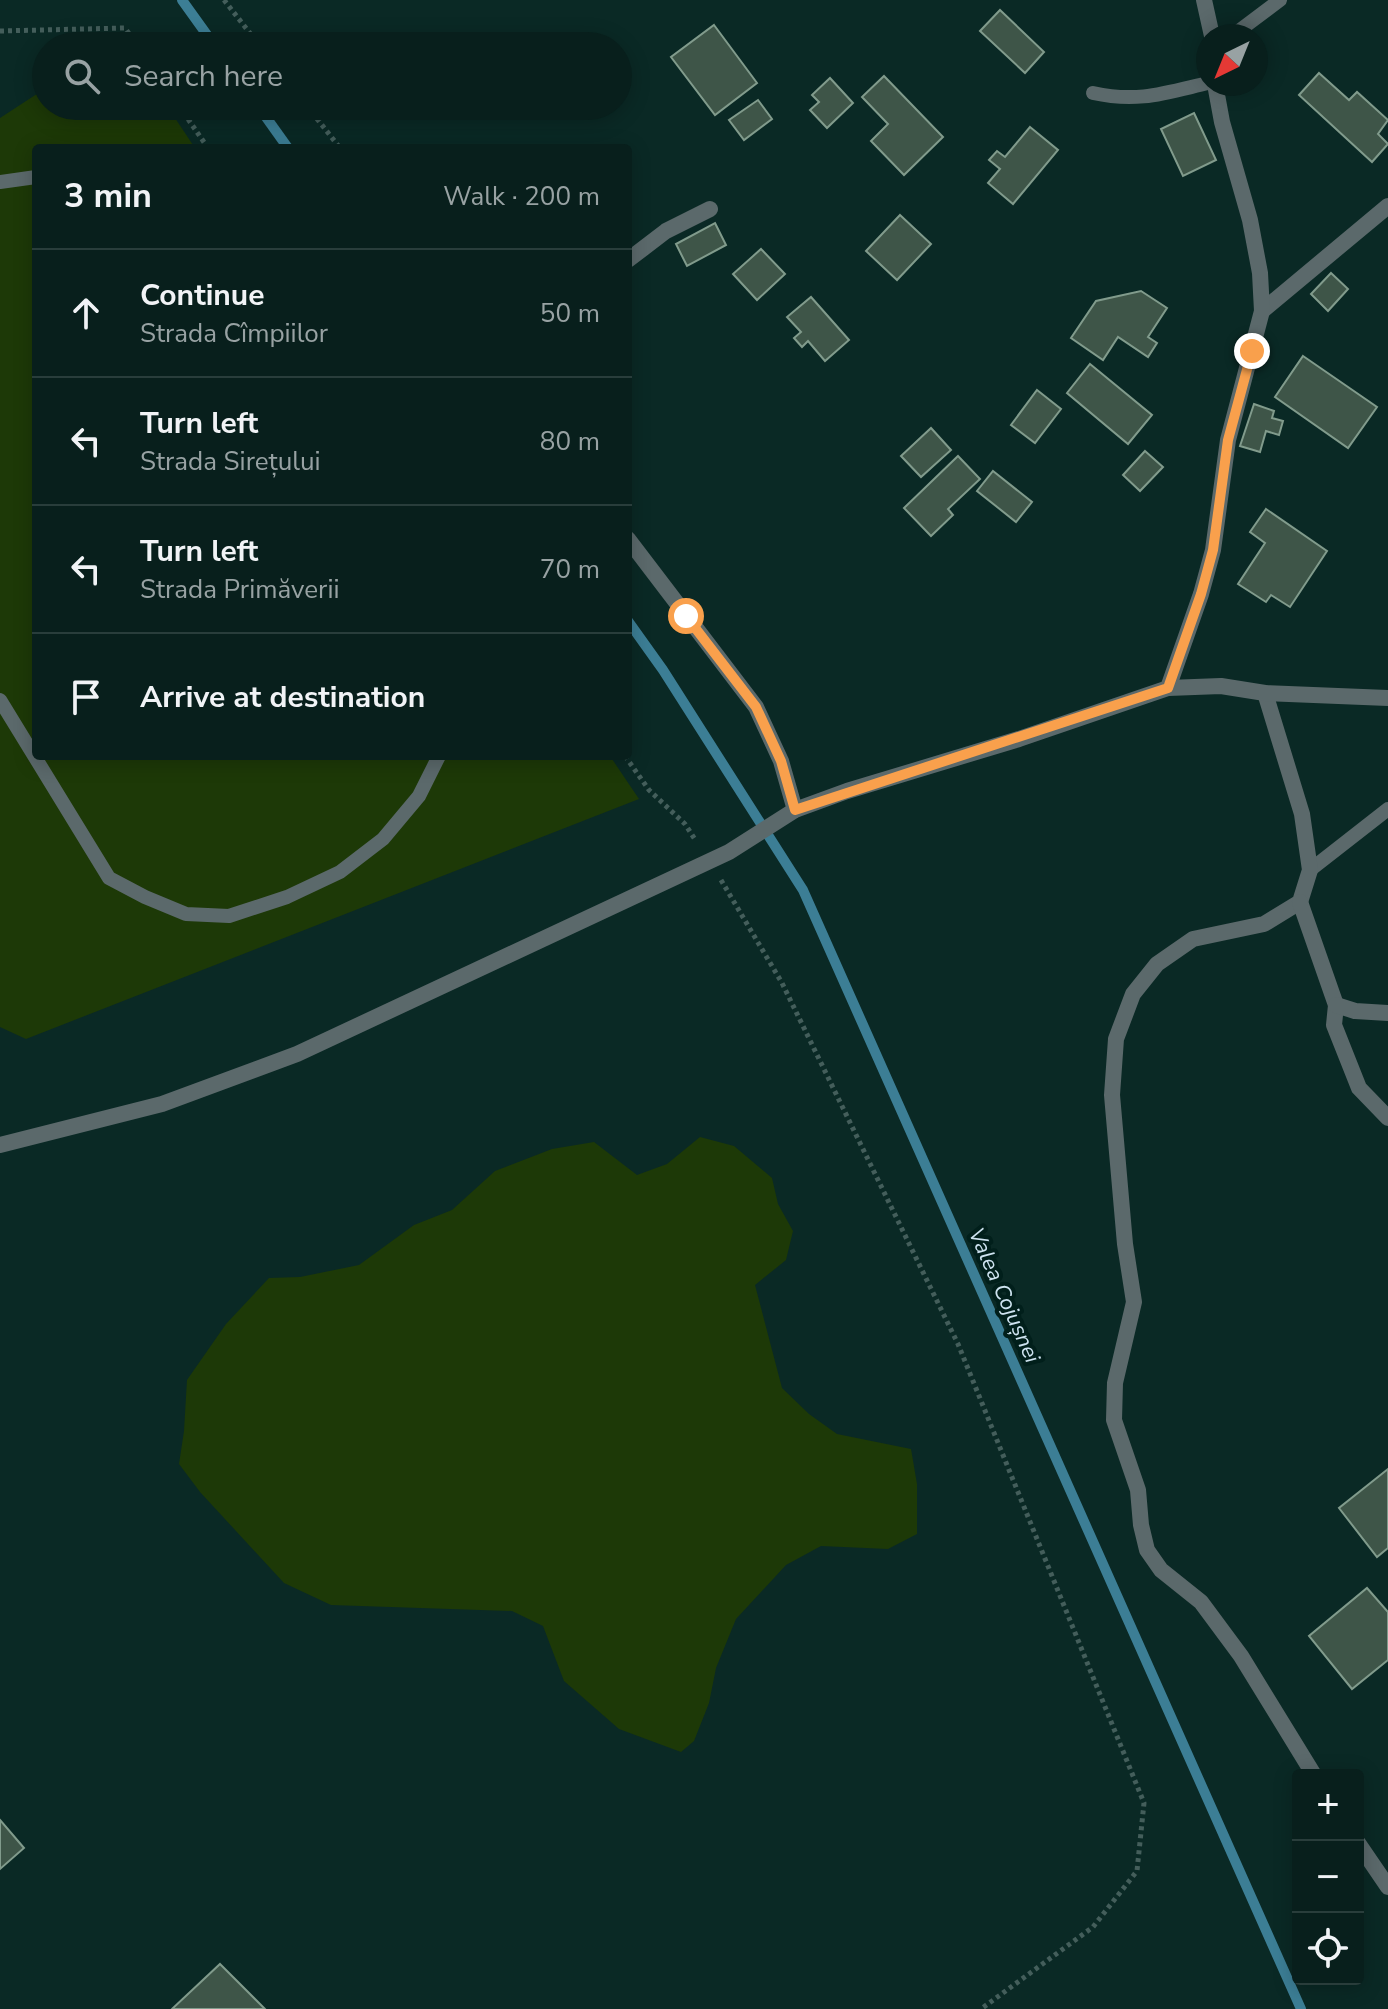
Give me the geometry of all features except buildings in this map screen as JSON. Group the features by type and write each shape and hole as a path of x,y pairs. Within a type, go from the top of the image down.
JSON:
{"street":[{"path":"1204,0 1209,24"},
{"path":"1168,688 1213,550 1228,440 1262,311 1260,273 1250,220 1217,96"},
{"path":"1262,311 1388,206"},
{"path":"632,257 666,231 710,209"},
{"path":"632,544 756,707 781,761 795,810"},
{"path":"0,1145 162,1104 297,1054 729,852 795,810 1168,688 1221,686 1265,693 1388,698"},
{"path":"1265,693 1302,814 1310,870 1300,902 1336,1005 1334,1025 1359,1088 1388,1118"},
{"path":"1300,902 1264,924 1193,939 1157,964 1133,994 1116,1039 1112,1095 1125,1244 1134,1302 1115,1383 1114,1420 1138,1490 1147,1550 1161,1570 1201,1602 1241,1656 1310,1769"},
{"path":"1336,1005 1355,1011 1388,1013"},
{"path":"1364,1852 1388,1887"}],"lane":[{"path":"1248,24 1280,0"},
{"path":"1093,93 1122,99 1196,85"},
{"path":"0,182 32,178"},
{"path":"0,700 32,752"},
{"path":"37,760 109,878 186,914 229,916 287,897 340,872 383,839 419,796 437,760"},
{"path":"1310,870 1388,809"}],"path":[{"path":"224,0 249,32"},
{"path":"0,31 125,28 128,32"},
{"path":"189,120 205,144"},
{"path":"318,120 337,144"},
{"path":"628,760 649,790 685,824 782,983 958,1344 1144,1803 1137,1871 1093,1927 981,2009"}],"green space":[{"path":"32,97 32,120 176,120 192,144 32,144 32,760 613,760 639,799 26,1039 0,1027 0,118"},
{"path":"700,1137 734,1146 772,1178 778,1204 793,1231 786,1260 755,1285 782,1388 809,1414 837,1434 911,1449 917,1484 917,1534 888,1549 821,1546 786,1565 736,1619 716,1668 709,1703 694,1741 681,1752 619,1729 564,1681 543,1626 512,1611 331,1605 284,1583 200,1492 179,1464 187,1380 226,1324 269,1278 300,1277 359,1265 414,1225 452,1210 495,1171 552,1149 594,1142 637,1175 667,1164"}],"waterway":[{"name":"Valea Cojușnei","path":"182,0 205,32"},
{"name":"Valea Cojușnei","path":"268,120 285,144"},
{"name":"Valea Cojușnei","path":"632,627 803,890 1301,2009"}],"route":[{"path":"686,616 756,707 781,761 795,810 1168,688 1213,550 1228,440 1252,351"}]}
